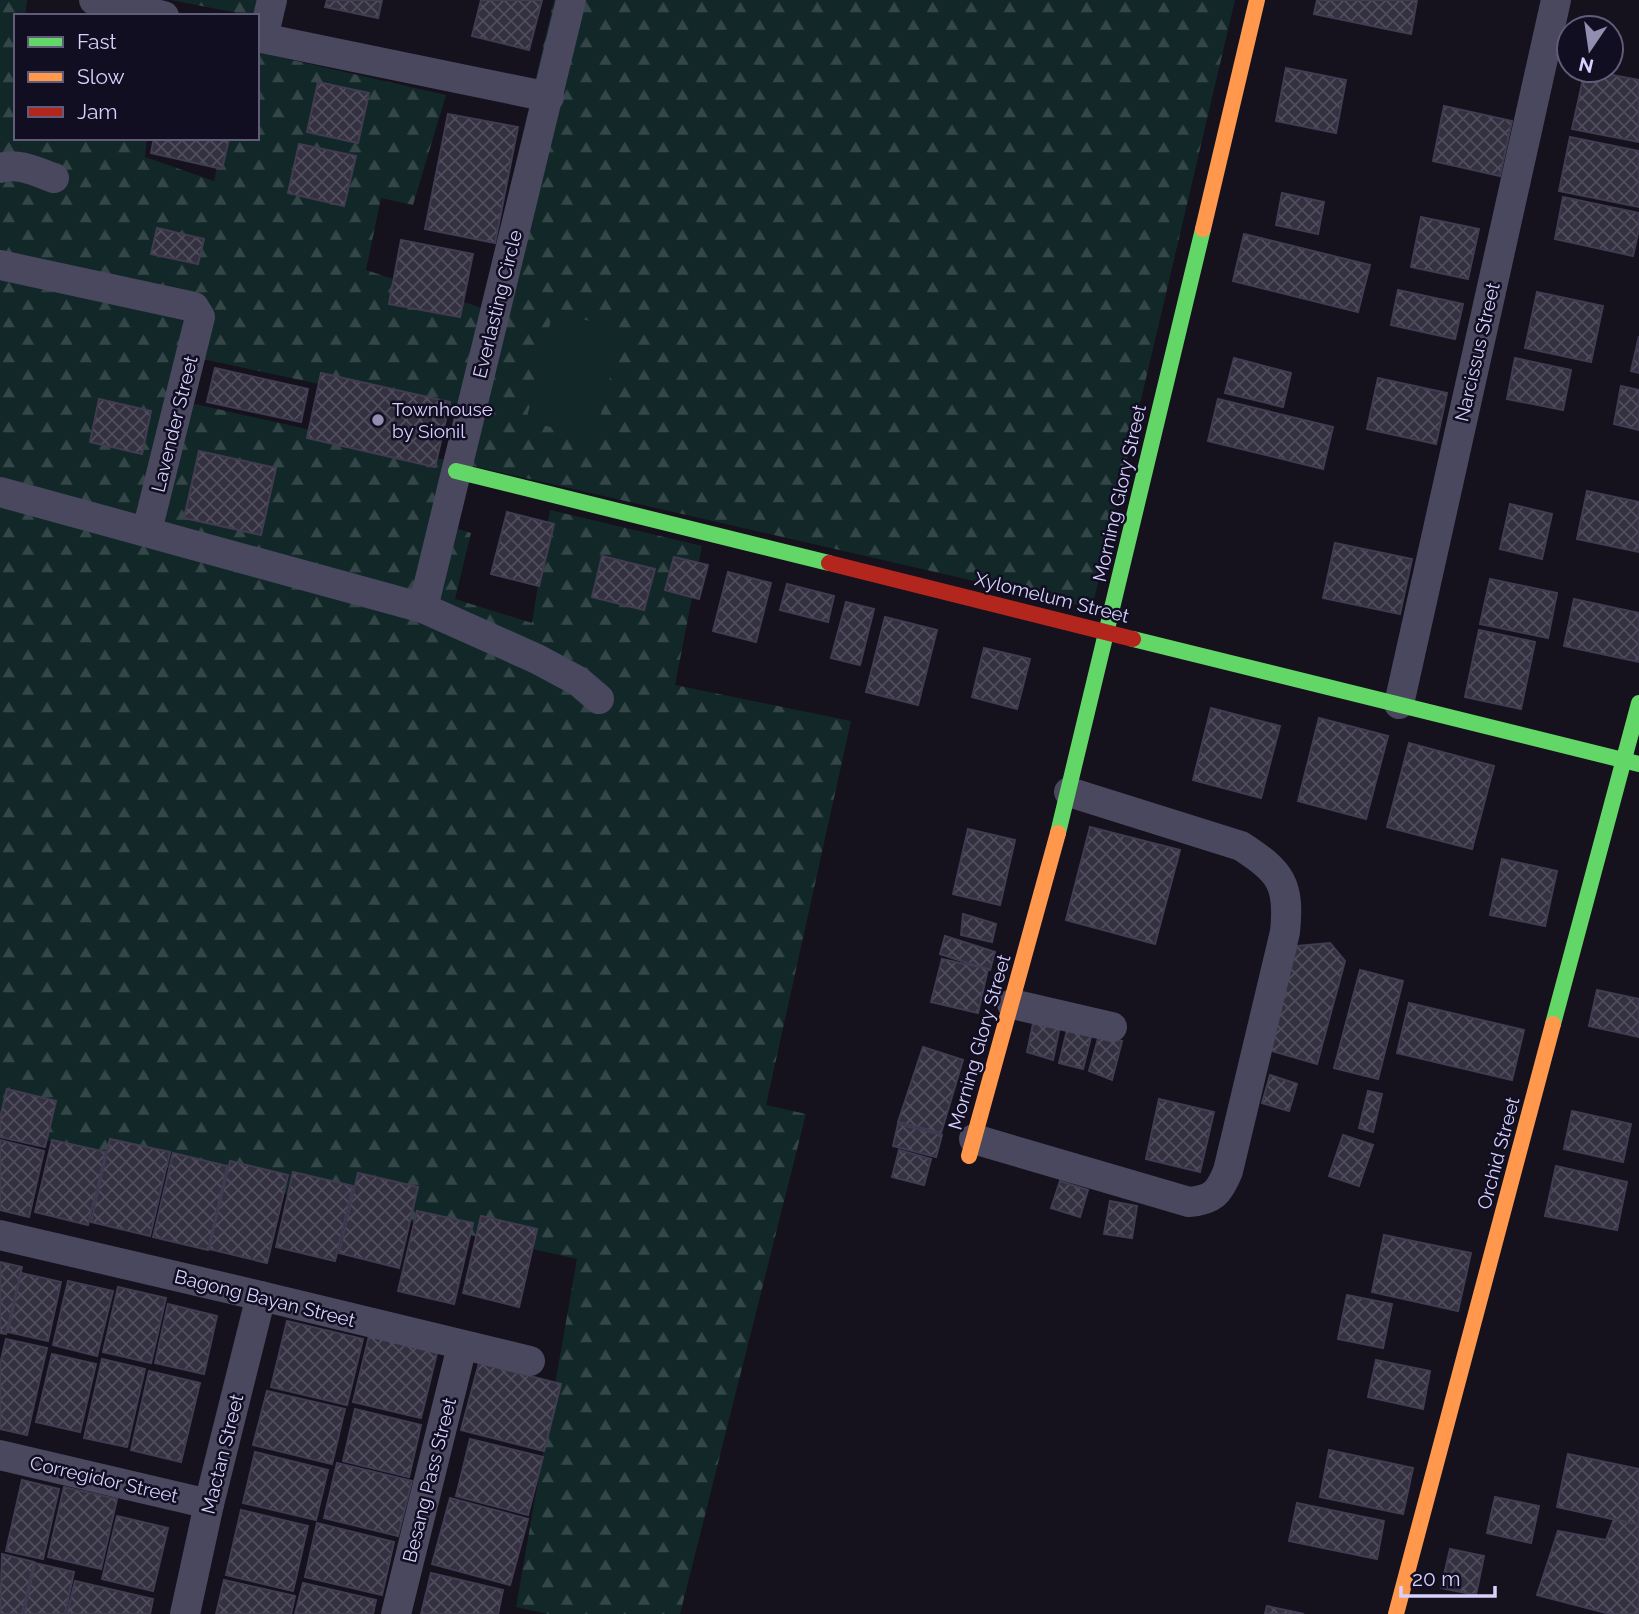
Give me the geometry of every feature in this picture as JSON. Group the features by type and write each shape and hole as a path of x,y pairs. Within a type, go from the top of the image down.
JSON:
{"street":[{"path":"94,0 155,14"},
{"path":"272,0 260,37 549,97"},
{"name":"Everlasting Circle","path":"423,608 571,0"},
{"name":"Morning Glory Street","path":"972,1147 1069,792 1257,0"},
{"name":"Narcissus Street","path":"1399,704 1556,0"},
{"path":"0,168 25,168 54,178"},
{"name":"Lavender Street","path":"0,265 194,307 200,317 147,531"},
{"name":"Xylomelum Street","path":"456,471 1632,762"},
{"path":"0,492 423,608 537,659 578,681 599,699"},
{"name":"Orchid Street","path":"1396,1614 1632,762 1639,703"},
{"path":"972,1147 1189,1202 1206,1200 1220,1189 1228,1171 1285,932 1288,906 1282,883 1266,862 1241,846 1069,792"},
{"path":"1012,1003 1112,1027"},
{"name":"Bagong Bayan Street","path":"0,1236 530,1361"},
{"name":"Mactan Street","path":"185,1614 209,1504 261,1296"},
{"name":"Besang Pass Street","path":"396,1614 462,1346"},
{"name":"Corregidor Street","path":"0,1455 209,1504"}],"green space":[{"path":"0,0 27,0 25,14 14,14 14,140 147,140 145,157 214,181 223,140 259,140 259,52 446,95 413,205 381,198 366,270 482,308 554,0 1235,0 1092,608 451,461 437,522 471,533 455,599 532,623 550,510 702,546 675,685 851,721 766,1105 806,1114 680,1614 548,1614 516,1607 577,1259 0,1130","holes":["179,354 459,414 450,461 168,398"]},
{"path":"171,0 257,0 254,14"},
{"path":"553,312 622,329 595,438 526,421"}],"building":[{"path":"327,0 382,0 378,18 325,7"},
{"path":"481,0 542,0 529,50 472,36"},
{"path":"1317,0 1417,0 1411,34 1314,14"},
{"path":"1286,68 1346,80 1336,133 1276,121"},
{"path":"1625,77 1639,80 1639,142 1572,129 1582,84 1625,84"},
{"path":"318,82 369,93 358,143 307,132"},
{"path":"1444,106 1512,121 1500,176 1433,161"},
{"path":"448,114 518,127 495,243 425,229"},
{"path":"1570,137 1639,151 1639,207 1559,191"},
{"path":"154,140 229,140 222,169 151,153"},
{"path":"299,144 356,156 344,206 288,193"},
{"path":"1282,193 1324,202 1318,234 1276,225"},
{"path":"1563,197 1639,213 1639,229 1633,256 1555,239"},
{"path":"1421,217 1479,229 1468,279 1411,267"},
{"path":"157,228 204,239 198,264 151,254"},
{"path":"1244,234 1370,265 1358,312 1233,281"},
{"path":"401,240 473,254 460,317 389,304"},
{"path":"1398,290 1463,304 1455,339 1391,325"},
{"path":"1537,292 1603,306 1591,362 1525,348"},
{"path":"1639,336 1639,373 1631,371"},
{"path":"1234,358 1291,373 1283,407 1225,393"},
{"path":"1515,358 1571,370 1563,410 1507,399"},
{"path":"215,368 308,389 301,422 207,402"},
{"name":"Townhouse by Sionil","path":"321,373 450,402 435,467 307,438"},
{"path":"1378,378 1447,393 1436,444 1367,429"},
{"path":"1621,386 1639,390 1639,430 1614,424"},
{"path":"99,399 151,411 142,454 90,442"},
{"path":"1218,399 1333,427 1323,469 1208,441"},
{"path":"199,451 276,468 261,535 184,518"},
{"path":"1587,491 1639,502 1639,552 1577,539"},
{"path":"1510,504 1552,514 1542,559 1500,549"},
{"path":"507,512 554,524 539,586 491,574"},
{"path":"1335,543 1412,559 1400,614 1323,598"},
{"path":"602,556 655,569 644,610 592,597"},
{"path":"674,557 708,565 699,599 665,590"},
{"path":"728,572 771,583 756,642 713,631"},
{"path":"1490,579 1557,593 1548,638 1480,624"},
{"path":"787,584 834,596 828,622 780,610"},
{"path":"1574,599 1639,613 1639,662 1564,646"},
{"path":"846,602 874,609 860,665 831,658"},
{"path":"885,617 937,630 918,705 866,692"},
{"path":"1479,630 1535,642 1521,709 1465,697"},
{"path":"984,648 1030,659 1017,709 972,697"},
{"path":"1211,708 1280,726 1261,798 1193,780"},
{"path":"1319,718 1388,736 1366,819 1298,801"},
{"path":"1409,743 1494,766 1472,849 1387,827"},
{"path":"1090,827 1180,850 1155,944 1066,920"},
{"path":"968,829 1015,840 1000,905 953,894"},
{"path":"1502,859 1557,871 1545,926 1490,915"},
{"path":"963,914 996,924 992,942 961,935"},
{"path":"945,936 995,952 990,970 940,954"},
{"path":"1330,943 1345,961 1317,1064 1268,1050 1297,946"},
{"path":"942,959 988,969 978,1013 931,1002"},
{"path":"1360,970 1403,981 1378,1079 1334,1068"},
{"path":"1597,990 1639,999 1639,1037 1589,1026"},
{"path":"1409,1003 1524,1030 1512,1080 1397,1053"},
{"path":"1034,1019 1060,1026 1053,1060 1027,1052"},
{"path":"1068,1026 1092,1033 1083,1069 1059,1063"},
{"path":"1099,1035 1122,1041 1112,1080 1089,1071"},
{"path":"923,1047 963,1060 941,1133 898,1122"},
{"path":"1270,1075 1297,1084 1289,1111 1262,1103"},
{"path":"7,1089 56,1101 45,1147 0,1137 0,1118"},
{"path":"1368,1091 1382,1094 1373,1132 1359,1128"},
{"path":"1159,1099 1214,1112 1200,1172 1146,1159"},
{"path":"1572,1111 1631,1124 1623,1162 1564,1149"},
{"path":"898,1124 942,1135 936,1157 893,1146"},
{"path":"1343,1135 1373,1145 1359,1186 1329,1176"},
{"path":"110,1139 170,1152 150,1236 91,1222"},
{"path":"0,1140 44,1151 29,1217 0,1210"},
{"path":"52,1140 106,1152 88,1225 35,1212"},
{"path":"899,1150 931,1159 924,1185 892,1177"},
{"path":"173,1153 227,1166 208,1250 153,1237"},
{"path":"230,1161 288,1175 267,1263 209,1249"},
{"path":"1556,1166 1627,1182 1617,1230 1545,1216"},
{"path":"293,1172 353,1186 335,1261 276,1247"},
{"path":"358,1173 418,1187 399,1268 339,1253"},
{"path":"1060,1181 1088,1190 1080,1217 1051,1208"},
{"path":"1110,1201 1137,1206 1132,1238 1104,1234"},
{"path":"417,1211 473,1223 454,1304 398,1291"},
{"path":"481,1216 537,1229 519,1307 463,1293"},
{"path":"1384,1235 1471,1253 1458,1311 1372,1292"},
{"path":"0,1262 22,1267 6,1334 0,1333"},
{"path":"21,1273 61,1282 48,1341 8,1332"},
{"path":"68,1281 113,1291 97,1356 53,1345"},
{"path":"118,1287 166,1298 151,1363 103,1352"},
{"path":"1347,1295 1392,1304 1383,1348 1338,1339"},
{"path":"168,1304 217,1316 204,1374 155,1363"},
{"path":"287,1321 363,1339 347,1405 271,1387"},
{"path":"370,1332 438,1349 421,1418 353,1402"},
{"path":"6,1339 47,1348 27,1435 0,1429 0,1364"},
{"path":"52,1354 96,1364 80,1432 36,1422"},
{"path":"102,1359 145,1369 127,1447 84,1438"},
{"path":"1376,1360 1430,1371 1423,1409 1368,1397"},
{"path":"479,1363 561,1384 544,1451 461,1430"},
{"path":"149,1371 200,1383 181,1462 131,1450"},
{"path":"267,1391 345,1409 332,1464 253,1445"},
{"path":"355,1409 421,1425 409,1477 343,1461"},
{"path":"470,1439 543,1457 528,1515 456,1496"},
{"path":"1329,1450 1413,1468 1403,1514 1320,1497"},
{"path":"255,1452 328,1470 316,1520 243,1503"},
{"path":"1568,1454 1639,1469 1639,1525 1557,1507"},
{"path":"337,1463 412,1481 398,1536 324,1518"},
{"path":"22,1480 59,1489 43,1559 6,1551"},
{"path":"64,1487 117,1499 101,1569 48,1557"},
{"path":"1495,1497 1539,1506 1531,1543 1487,1533"},
{"path":"450,1498 528,1519 510,1585 432,1564"},
{"path":"1297,1503 1384,1521 1377,1559 1289,1541"},
{"path":"241,1510 308,1526 293,1591 226,1575"},
{"path":"117,1516 168,1528 153,1591 102,1579"},
{"path":"1614,1519 1639,1525 1639,1614 1610,1614 1537,1595 1558,1531 1606,1540"},
{"path":"317,1523 394,1542 382,1595 305,1577"},
{"path":"1450,1549 1484,1556 1476,1595 1441,1588"},
{"path":"2,1554 34,1562 22,1614 0,1614"},
{"path":"35,1563 74,1572 65,1614 24,1614"},
{"path":"431,1573 503,1590 498,1614 421,1614"},
{"path":"224,1580 295,1596 291,1614 216,1614"},
{"path":"75,1581 153,1599 150,1614 67,1614"},
{"path":"303,1583 376,1600 373,1614 295,1614"},
{"path":"1267,1606 1304,1614 1265,1614"}],"traffic: fast":[{"path":"1058,833 1203,229"},
{"path":"456,471 829,563"},
{"path":"1133,639 1639,764"},
{"path":"1553,1024 1639,703"}],"traffic: slow":[{"path":"1203,229 1257,0"},
{"path":"969,1156 1058,833"},
{"path":"1396,1614 1553,1024"}],"traffic: jam":[{"path":"829,563 1133,639"}],"place":[{"name":"Townhouse by Sionil","path":"378,420"}]}
